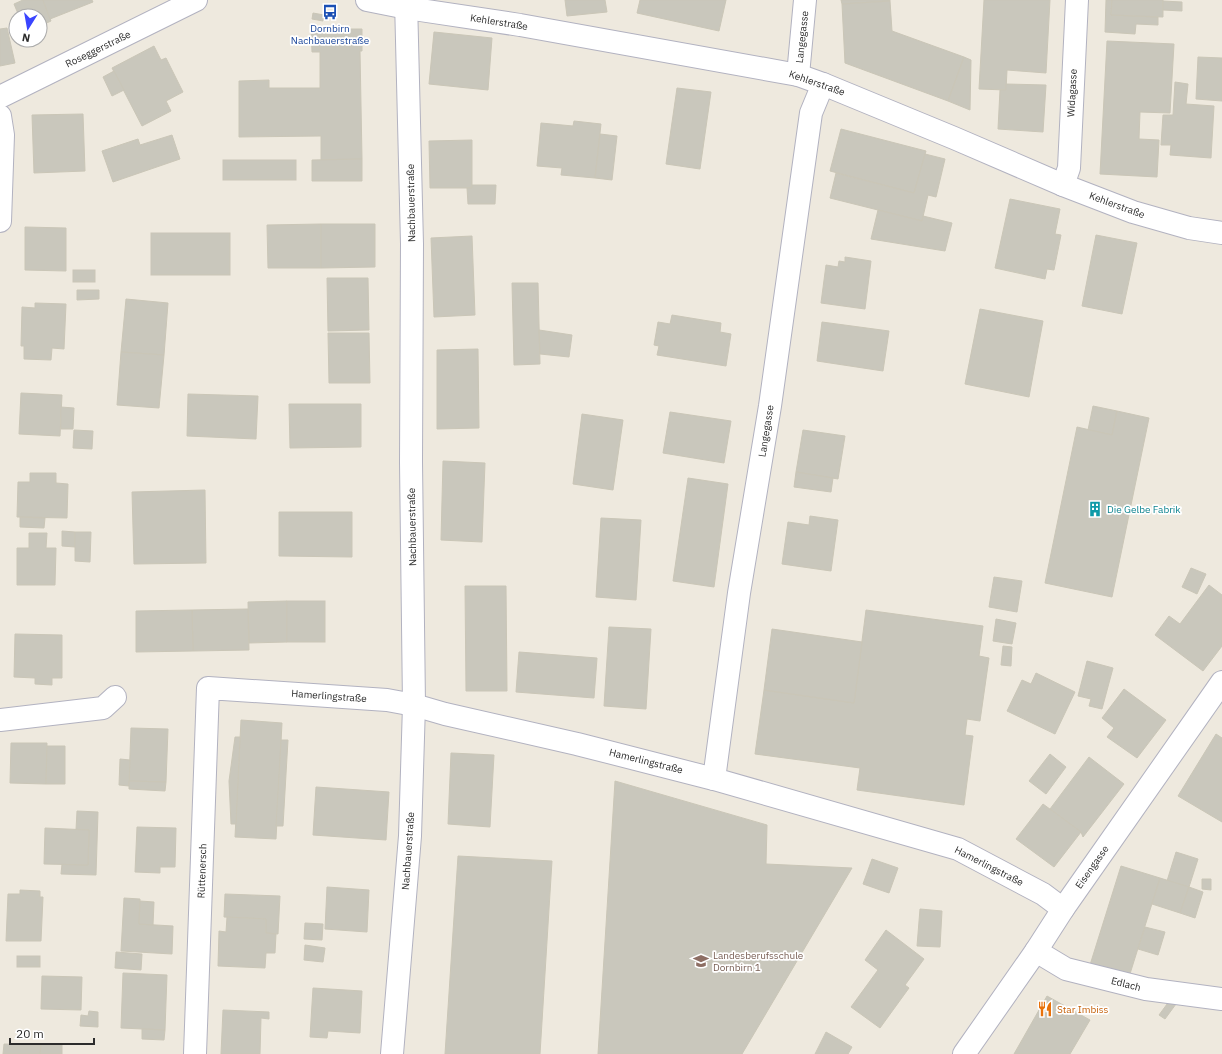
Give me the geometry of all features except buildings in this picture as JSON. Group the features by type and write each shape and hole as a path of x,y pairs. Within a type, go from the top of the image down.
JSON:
{"street":[{"name":"Roseggerstraße","path":"0,97 196,0"},
{"name":"Kehlerstraße","path":"367,0 407,4 798,75 954,138 1063,185 1133,212 1189,228 1222,233"},
{"name":"Langegasse","path":"798,75 805,0"},
{"name":"Widagasse","path":"1063,185 1069,168 1077,0"},
{"name":"Nachbauerstraße","path":"392,1054 410,836 414,705 411,462 412,244 407,4"},
{"name":"Langegasse","path":"714,779 739,593 770,406 811,113 823,84"},
{"path":"0,116 3,135 0,221"},
{"name":"Eisengasse","path":"964,1054 1036,951 1063,909 1222,682"},
{"name":"Hamerlingstraße","path":"208,688 387,700 414,705 445,714 577,744 714,779 958,849 1043,894 1063,909"},
{"name":"Rüttenersch","path":"195,1054 208,688"},
{"path":"0,720 103,708 116,697"},
{"name":"Edlach","path":"1036,951 1066,968 1146,989 1222,999"}],"place":[{"name":"Dornbirn Nachbauerstraße","path":"330,12"},
{"name":"Die Gelbe Fabrik","path":"1095,509"},
{"name":"Landesberufsschule Dornbirn 1","path":"701,961"},
{"name":"Star Imbiss","path":"1045,1009"}]}
